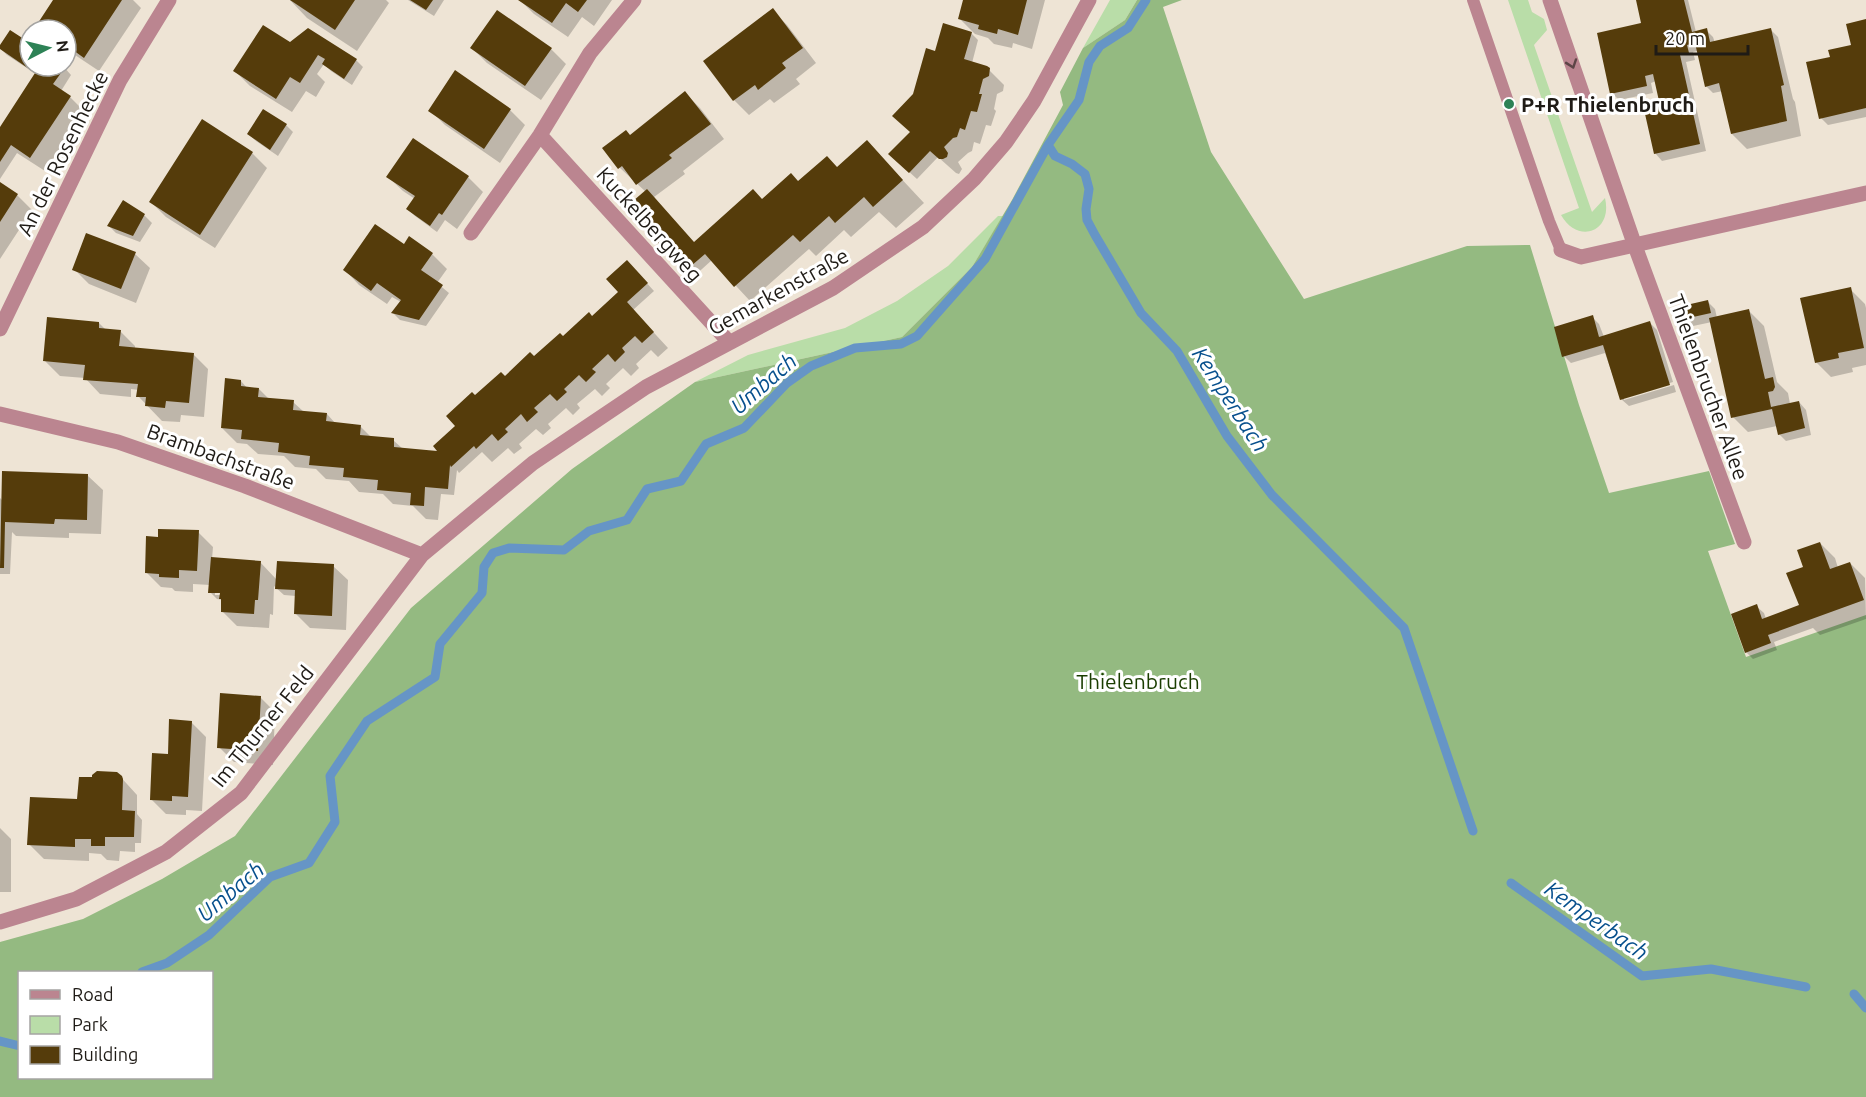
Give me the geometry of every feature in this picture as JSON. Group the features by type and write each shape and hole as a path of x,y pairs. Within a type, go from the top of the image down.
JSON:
{"street":[{"name":"An der Rosenhecke","path":"0,329 120,80 169,0"},
{"path":"471,233 540,135 590,53 634,0"},
{"name":"Gemarkenstraße","path":"422,555 533,463 646,387 833,288 923,227 974,179 1006,142 1034,101 1089,0"},
{"name":"Thielenbrucher Allee","path":"1550,0 1635,246 1744,542"},
{"name":"Kuckelbergweg","path":"540,135 729,342"},
{"path":"1561,250 1581,257 1866,193"},
{"name":"Brambachstraße","path":"0,414 118,442 245,486 422,555"},
{"name":"Im Thurner Feld","path":"0,922 76,899 166,852 241,793 422,555"}],"lane":[{"path":"1473,0 1561,250"}],"green space":[{"path":"1110,0 1137,0 1125,20 1083,48"},
{"name":"Thielenbruch","path":"1137,0 1182,0 1163,7 1211,152 1304,299 1467,246 1530,245 1579,405 1609,493 1709,471 1735,544 1708,551 1746,657 1866,615 1866,1097 0,1097 0,942 83,919 162,879 235,836 411,608 572,469 695,382 902,337 972,267 1012,200 1063,105 1060,92 1083,48 1125,20"},
{"path":"1508,0 1528,0 1532,12 1544,19 1547,30 1534,45 1592,212 1605,198 1604,219 1592,230 1585,232 1576,230 1561,215 1579,208"},
{"path":"998,216 1003,216 972,267 902,337 695,382 748,355 845,328 897,301 948,266"}],"building":[{"path":"53,0 122,0 84,58 78,54 78,18 41,18"},
{"path":"290,0 355,0 335,30"},
{"path":"410,0 433,0 426,10"},
{"path":"518,0 587,0 578,12 566,3 552,23"},
{"path":"963,0 1027,0 1018,35 998,29 997,34 978,29 979,25 958,19"},
{"path":"1636,0 1684,0 1692,32 1707,28 1710,42 1771,28 1784,85 1781,86 1787,121 1731,134 1719,83 1705,87 1695,43 1687,45 1689,53 1680,55 1700,144 1654,154 1643,105 1659,101 1653,74 1645,76 1647,86 1610,94 1597,33 1641,23"},
{"path":"773,8 803,48 782,63 786,68 758,90 755,85 733,101 703,61"},
{"path":"497,10 552,48 525,86 470,48"},
{"path":"1866,19 1866,108 1819,119 1806,62 1830,57 1828,50 1851,45 1846,24"},
{"path":"943,23 972,32 964,59 990,68 989,76 983,79 977,112 971,111 965,130 960,128 957,137 944,147 948,153 947,157 939,159 930,151 909,173 888,154 910,132 892,116 913,94 926,48 935,51"},
{"path":"263,25 290,42 308,28 357,59 344,79 322,64 325,59 318,55 300,83 290,77 276,99 233,71"},
{"path":"10,30 18,35 18,61 0,49 0,45"},
{"path":"455,70 511,109 484,149 428,111"},
{"path":"32,78 57,78 53,84 71,96 30,158 11,145 0,162 0,127"},
{"path":"685,91 711,124 669,155 672,158 636,185 622,166 618,169 602,148 626,130 630,135"},
{"path":"263,109 287,124 270,150 247,134"},
{"path":"202,119 253,152 200,235 149,202"},
{"path":"413,138 469,176 442,215 439,213 430,226 406,209 415,196 386,177"},
{"path":"867,140 903,180 873,207 864,197 835,223 829,216 800,242 793,235 734,287 705,254 684,272 626,207 647,189 694,242 753,189 762,199 791,173 798,181 827,156 837,167"},
{"path":"0,182 18,194 0,222"},
{"path":"123,200 145,214 133,236 107,226"},
{"path":"375,224 404,244 409,236 433,253 421,270 443,285 419,320 391,313 401,300 377,283 371,291 343,270"},
{"path":"86,233 136,252 121,289 72,270"},
{"path":"627,260 648,283 627,302 654,332 642,343 635,336 622,348 625,352 615,362 608,354 592,369 596,372 586,382 579,375 564,389 567,392 557,401 550,394 534,408 538,412 527,422 521,414 505,429 508,432 498,441 492,434 476,449 474,446 451,467 450,465 448,489 425,487 424,506 410,505 411,493 377,490 378,480 343,477 344,468 309,465 310,456 278,452 279,443 241,439 242,430 221,428 225,378 241,380 241,386 259,388 258,397 294,400 293,410 327,413 326,421 361,425 360,435 394,438 394,447 437,451 433,446 455,426 446,416 472,392 475,395 501,372 505,376 530,352 534,356 560,333 563,336 589,312 592,316 618,292 606,279"},
{"path":"1851,287 1864,348 1838,353 1839,358 1815,363 1800,298"},
{"path":"1708,300 1711,313 1684,319 1682,306"},
{"path":"1749,309 1765,379 1773,377 1775,387 1773,391 1768,392 1771,407 1799,401 1805,428 1778,435 1772,409 1731,418 1709,318"},
{"path":"1593,315 1599,337 1650,321 1670,385 1620,400 1603,345 1562,357 1554,327"},
{"path":"47,317 99,322 99,328 121,330 119,346 194,353 189,403 166,401 165,408 145,406 146,397 136,397 138,384 83,380 85,365 43,361"},
{"path":"2,471 88,474 87,520 55,519 54,524 5,522 4,568 0,568"},
{"path":"158,529 199,530 197,571 179,570 179,578 159,577 159,574 145,573 146,536 158,537"},
{"path":"1820,542 1830,569 1850,562 1864,600 1768,635 1771,643 1745,653 1731,614 1757,604 1762,619 1799,605 1786,573 1803,567 1797,550"},
{"path":"211,557 261,561 258,600 255,600 254,614 221,612 220,593 208,593"},
{"path":"277,561 334,564 332,616 294,614 295,590 275,589"},
{"path":"220,693 261,696 258,751 217,748"},
{"path":"169,719 192,721 188,797 172,796 172,801 150,800 152,753 168,754"},
{"path":"97,771 117,772 122,776 122,810 135,811 134,837 105,837 105,846 91,846 91,839 75,839 75,847 27,845 30,797 77,799 79,777 92,777"}],"waterway":[{"name":"Kemperbach","path":"1146,0 1128,28 1100,46 1089,62 1079,100 1048,145 1055,156 1072,164 1085,174 1089,189 1087,220 1095,235 1141,313 1177,351 1227,436 1272,495 1404,628 1473,831"},
{"name":"Umbach","path":"145,971 167,963 209,935 270,877 309,863 335,822 330,776 367,721 435,677 440,644 482,593 484,567 493,553 509,548 564,550 589,531 627,520 647,489 681,481 706,444 744,428 787,383 811,366 855,348 901,344 917,336 985,259 1048,145"},
{"name":"Kemperbach","path":"1511,883 1642,976 1711,969 1806,987"},
{"name":"Kemperbach","path":"1854,994 1866,1008"},
{"name":"Umbach","path":"0,1041 18,1046"}],"place":[{"name":"P+R Thielenbruch","path":"1509,104"}]}
